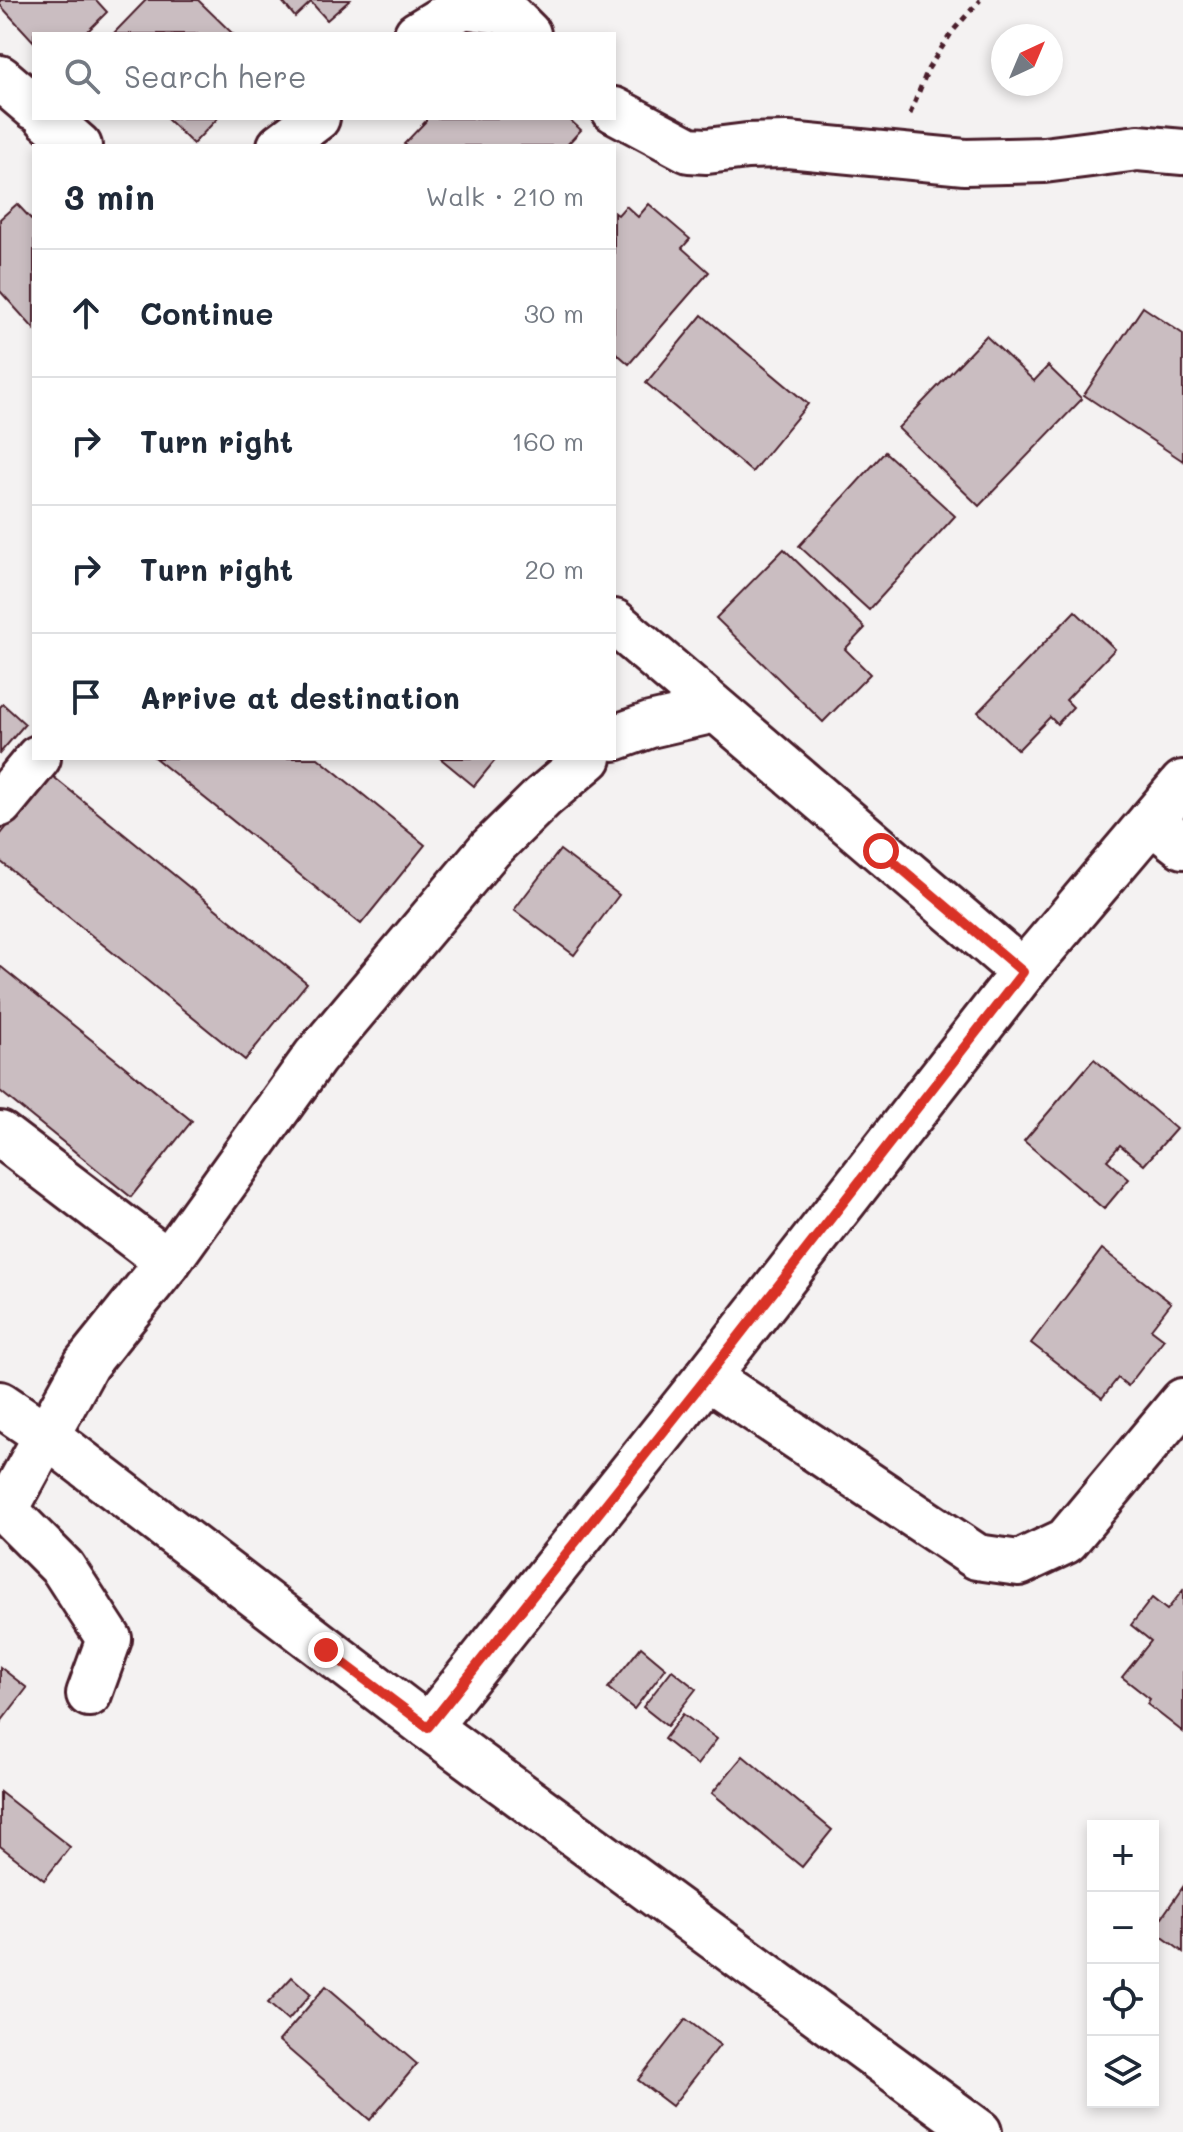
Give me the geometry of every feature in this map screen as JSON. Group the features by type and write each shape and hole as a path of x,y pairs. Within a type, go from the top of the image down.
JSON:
{"street":[{"path":"420,32 463,6 506,12 526,32"},
{"path":"0,78 32,105"},
{"path":"616,111 689,150 788,145 965,162 1044,160 1138,148 1183,152"},
{"path":"49,120 77,144"},
{"path":"283,144 314,120"},
{"path":"616,624 1023,972"},
{"path":"616,737 650,725 715,710"},
{"path":"0,804 36,760"},
{"path":"89,1694 109,1639 63,1568 3,1507 47,1436 86,1364 168,1262 315,1057 490,849 587,760"},
{"path":"428,1727 707,1377 1023,972 1167,833 1183,783"},
{"path":"0,1134 168,1262"},
{"path":"707,1377 977,1557 1019,1563 1066,1541 1183,1401"},
{"path":"0,1404 47,1436 428,1727 979,2132"}],"path":[{"path":"889,155 905,128 928,69 952,32 980,0"}],"building":[{"path":"0,0 96,0 107,12 87,32 32,32 32,40 0,5"},
{"path":"146,0 198,0 231,32 115,32"},
{"path":"281,0 350,0 327,20 311,2 295,17"},
{"path":"168,120 216,120 193,144"},
{"path":"570,120 581,130 568,144 404,144 426,121"},
{"path":"17,204 32,220 32,327 0,291 0,219"},
{"path":"649,204 690,239 682,248 709,272 629,364 616,353 616,214 626,206 638,217"},
{"path":"1143,307 1183,334 1183,461 1084,395"},
{"path":"702,315 808,404 752,472 646,383"},
{"path":"986,336 1034,381 1048,366 1082,399 979,506 898,428"},
{"path":"885,452 955,516 869,610 799,546"},
{"path":"784,549 865,628 845,649 870,674 823,722 716,618"},
{"path":"1075,611 1115,649 1066,700 1073,707 1057,724 1050,717 1018,750 978,712"},
{"path":"3,704 25,724 0,753 0,707"},
{"path":"157,760 320,760 425,845 361,924"},
{"path":"442,760 495,760 474,786"},
{"path":"50,774 307,983 245,1060 0,861 0,835"},
{"path":"560,850 619,895 574,955 514,910"},
{"path":"0,966 192,1121 131,1197 0,1091"},
{"path":"1094,1059 1176,1129 1144,1165 1120,1145 1107,1160 1129,1179 1104,1209 1024,1141"},
{"path":"1102,1249 1171,1303 1151,1329 1164,1339 1128,1386 1118,1378 1102,1398 1031,1343"},
{"path":"1183,1590 1183,1732 1147,1704 1150,1699 1122,1677 1151,1641 1131,1625 1152,1598 1167,1610"},
{"path":"641,1647 666,1668 634,1709 608,1688"},
{"path":"0,1667 27,1688 0,1723"},
{"path":"672,1670 696,1689 667,1726 643,1707"},
{"path":"683,1714 717,1739 697,1765 664,1739"},
{"path":"743,1756 832,1830 802,1867 712,1793"},
{"path":"0,1792 70,1847 44,1880 0,1846"},
{"path":"1183,1887 1183,1952 1159,1934 1159,1921"},
{"path":"292,1977 311,1994 288,2020 268,2003"},
{"path":"326,1986 417,2064 370,2120 279,2041"},
{"path":"686,2019 720,2045 672,2106 638,2080"}],"route":[{"path":"326,1650 428,1727 707,1377 1023,972 881,851"}]}
